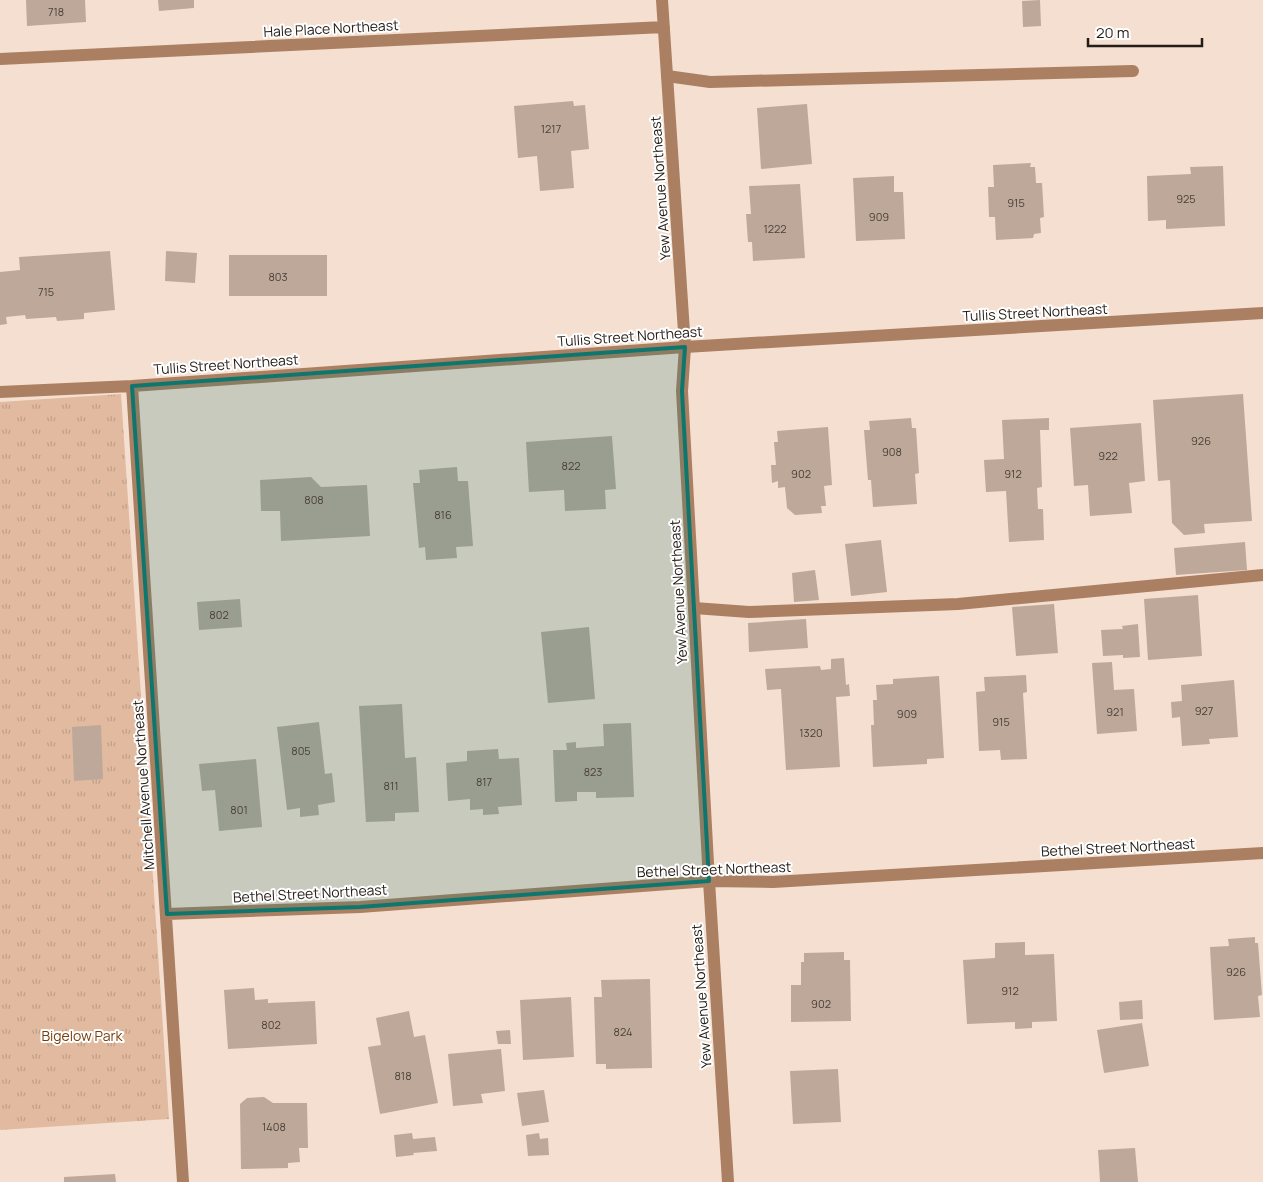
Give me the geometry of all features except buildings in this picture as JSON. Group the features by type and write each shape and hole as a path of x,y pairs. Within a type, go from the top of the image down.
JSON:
{"street":[{"name":"Yew Avenue Northeast","path":"662,0 685,347 682,391 728,1182"},
{"name":"Hale Place Northeast","path":"0,59 664,27"},
{"path":"667,76 710,82 1134,71"},
{"name":"Tullis Street Northeast","path":"0,392 132,386 685,347 1263,314"},
{"name":"Mitchell Avenue Northeast","path":"132,386 183,1182"},
{"path":"694,608 749,612 958,604 1263,575"},
{"name":"Bethel Street Northeast","path":"166,914 360,907 709,881 773,882 1263,853"}],"highlighted area":[{"path":"685,347 682,391 709,881 360,907 167,914 132,386"}],"green space":[{"name":"Bigelow Park","path":"121,394 169,1119 0,1130 0,402"}]}
